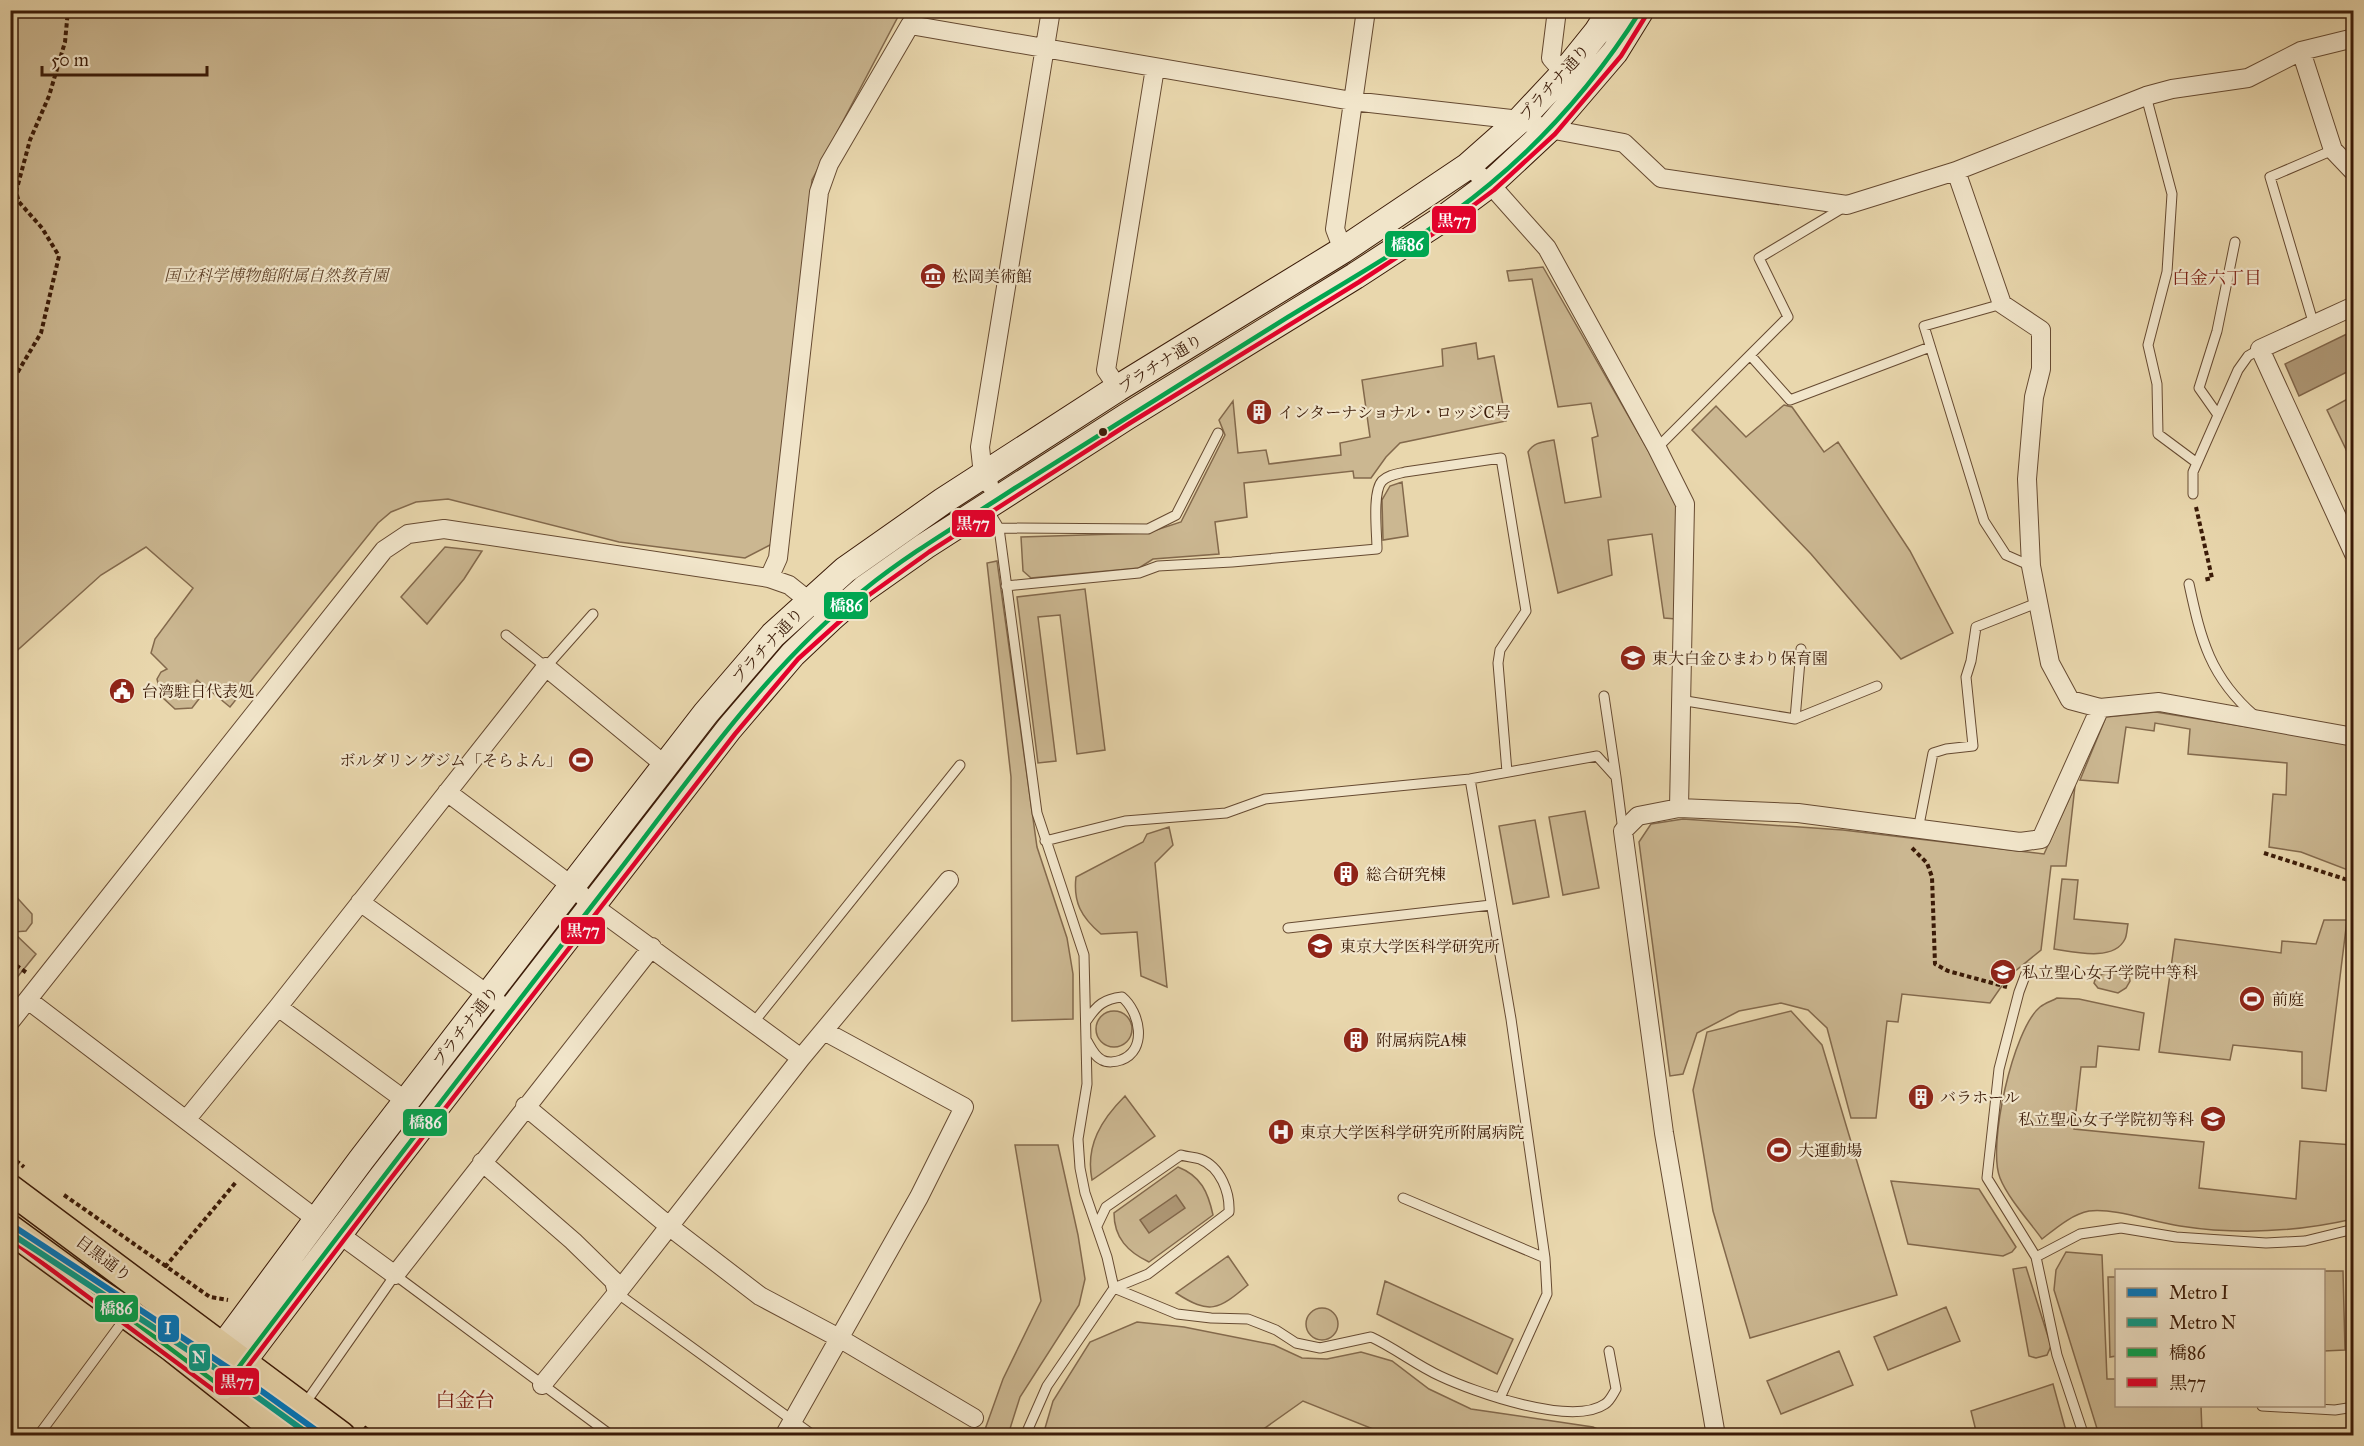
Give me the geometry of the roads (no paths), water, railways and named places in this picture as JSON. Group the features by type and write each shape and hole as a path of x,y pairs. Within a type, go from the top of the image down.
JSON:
{"main road":[{"name":"プラチナ通り","path":"213,1380 233,1353 316,1219 572,886 773,634 872,549 1118,388 1343,250 1468,166 1521,120 1564,73 1597,32 1611,10"},
{"name":"プラチナ通り","path":"233,1353 339,1234 592,905 763,688 830,619 890,569 992,502 1355,276 1447,216 1490,184 1549,129 1616,52 1641,10"},
{"name":"目黒通り","path":"20,1180 233,1353 341,1436"},
{"name":"目黒通り","path":"10,1229 128,1315 284,1436"}],"street":[{"path":"992,502 983,475 980,447 1051,10"},
{"path":"1343,250 1335,230 1366,10"},
{"path":"1557,10 1551,58 1564,73"},
{"path":"769,578 778,558 819,192 829,164 910,25 1352,101 1521,120 1549,129 1624,143 1661,178 1847,205 1956,171 2146,96 2172,89 2248,78 2301,51 2354,38"},
{"path":"2301,51 2333,150 2354,172"},
{"path":"1118,388 1106,370 1155,68"},
{"path":"1468,166 1490,184 1547,248 1657,448 1685,504 1679,808"},
{"path":"1956,171 2002,304 2041,330 2042,369 2034,397 2027,479 2031,566 2050,663 2070,700 2100,708 2159,702 2354,737"},
{"path":"2354,306 2260,349 2354,554"},
{"path":"10,1022 384,550 408,534 444,529 769,578 789,585 810,600 830,619"},
{"path":"186,1120 546,667 666,766"},
{"path":"1716,1436 1664,1133 1623,831 1638,816 1679,808 1798,813 2020,842 2041,839 2100,708"},
{"path":"447,792 572,886 592,905 801,1058"},
{"path":"542,1385 670,1227 801,1058 949,880"},
{"path":"360,902 510,1012"},
{"path":"339,1234 395,1275 525,1106 652,947"},
{"path":"28,1000 316,1219"},
{"path":"278,1007 406,1101"},
{"path":"789,1428 919,1197 964,1107 824,1031"},
{"path":"525,1106 670,1227 760,1296 839,1338 974,1418"},
{"path":"482,1162 614,1281 617,1293"}],"lane":[{"path":"2146,96 2172,194 2167,272 2148,345 2157,384 2158,434 2197,463"},
{"path":"2313,325 2270,177 2333,150"},
{"path":"1657,448 1788,317 1759,258 1847,205"},
{"path":"2218,415 2199,388 2217,331 2235,242"},
{"path":"2002,304 1924,326 1983,521 2006,555 2031,566"},
{"path":"1750,356 1790,400 1930,347"},
{"path":"2193,494 2193,472 2238,370 2248,356 2260,349"},
{"path":"999,528 1148,529 1176,515 1218,433"},
{"path":"1006,586 1139,573 1158,566 1377,549 1377,491 1382,481 1392,475 1405,472 1501,458 1526,611 1500,650 1498,663 1507,772"},
{"path":"992,502 999,528 1037,813 1084,955 1087,1084 1078,1139 1080,1168 1085,1193 1097,1226 1114,1288"},
{"path":"2189,584 2198,627 2225,686 2262,722"},
{"path":"1914,829 1933,753 1972,746 1966,677 1976,627 2037,603"},
{"path":"506,635 546,667 593,614"},
{"path":"1795,719 1801,649"},
{"path":"1680,700 1795,719 1876,686"},
{"path":"1604,696 1623,831"},
{"path":"1045,842 1125,821 1226,813 1265,799 1470,779 1597,756 1616,777"},
{"path":"754,1022 960,765"},
{"path":"1470,779 1511,1020 1545,1258 1547,1294 1500,1398"},
{"path":"1288,928 1491,905"},
{"path":"2028,968 2019,992 1999,1069 1987,1178 2036,1257 2057,1355 2084,1436"},
{"path":"1087,1020 1095,1007 1108,998 1122,997 1131,1004 1137,1020 1139,1037 1136,1050 1128,1057 1115,1062 1102,1060 1087,1040"},
{"path":"1025,1436 1047,1386 1114,1288 1148,1274 1230,1212 1230,1198 1214,1169 1202,1160 1181,1155 1106,1207 1097,1226"},
{"path":"1403,1198 1545,1258"},
{"path":"2036,1257 2080,1234 2121,1228 2176,1237 2266,1243 2305,1241 2354,1229"},
{"path":"303,1407 395,1275 612,1436"},
{"path":"1114,1288 1177,1314 1248,1319 1276,1330 1296,1343 1320,1348 1371,1337 1439,1376 1521,1405 1585,1412 1606,1404 1616,1389 1609,1351"},
{"path":"617,1293 789,1428 814,1436"},
{"path":"38,1436 128,1315"},
{"path":"2280,1407 2335,1410 2354,1407"}],"metro line":[{"name":"I","path":"10,1224 242,1377 324,1436"},
{"name":"N","path":"10,1233 238,1383 311,1436"}],"place":[{"name":"松岡美術館","path":"933,276"},
{"name":"インターナショナル・ロッジC号","path":"1259,412"},
{"name":"東大白金ひまわり保育園","path":"1633,658"},
{"name":"台湾駐日代表処","path":"122,691"},
{"name":"ボルダリングジム「そらよん」","path":"581,760"},
{"name":"総合研究棟","path":"1346,874"},
{"name":"東京大学医科学研究所","path":"1320,946"},
{"name":"私立聖心女子学院中等科","path":"2003,972"},
{"name":"前庭","path":"2252,999"},
{"name":"附属病院A棟","path":"1356,1040"},
{"name":"バラホール","path":"1921,1097"},
{"name":"私立聖心女子学院初等科","path":"2213,1119"},
{"name":"東京大学医科学研究所附属病院","path":"1281,1132"},
{"name":"大運動場","path":"1779,1150"}],"district":[{"name":"白金六丁目","path":"2217,278"},
{"name":"白金台","path":"465,1400"}],"park label":[{"name":"国立科学博物館附属自然教育園","path":"276,275"}]}
